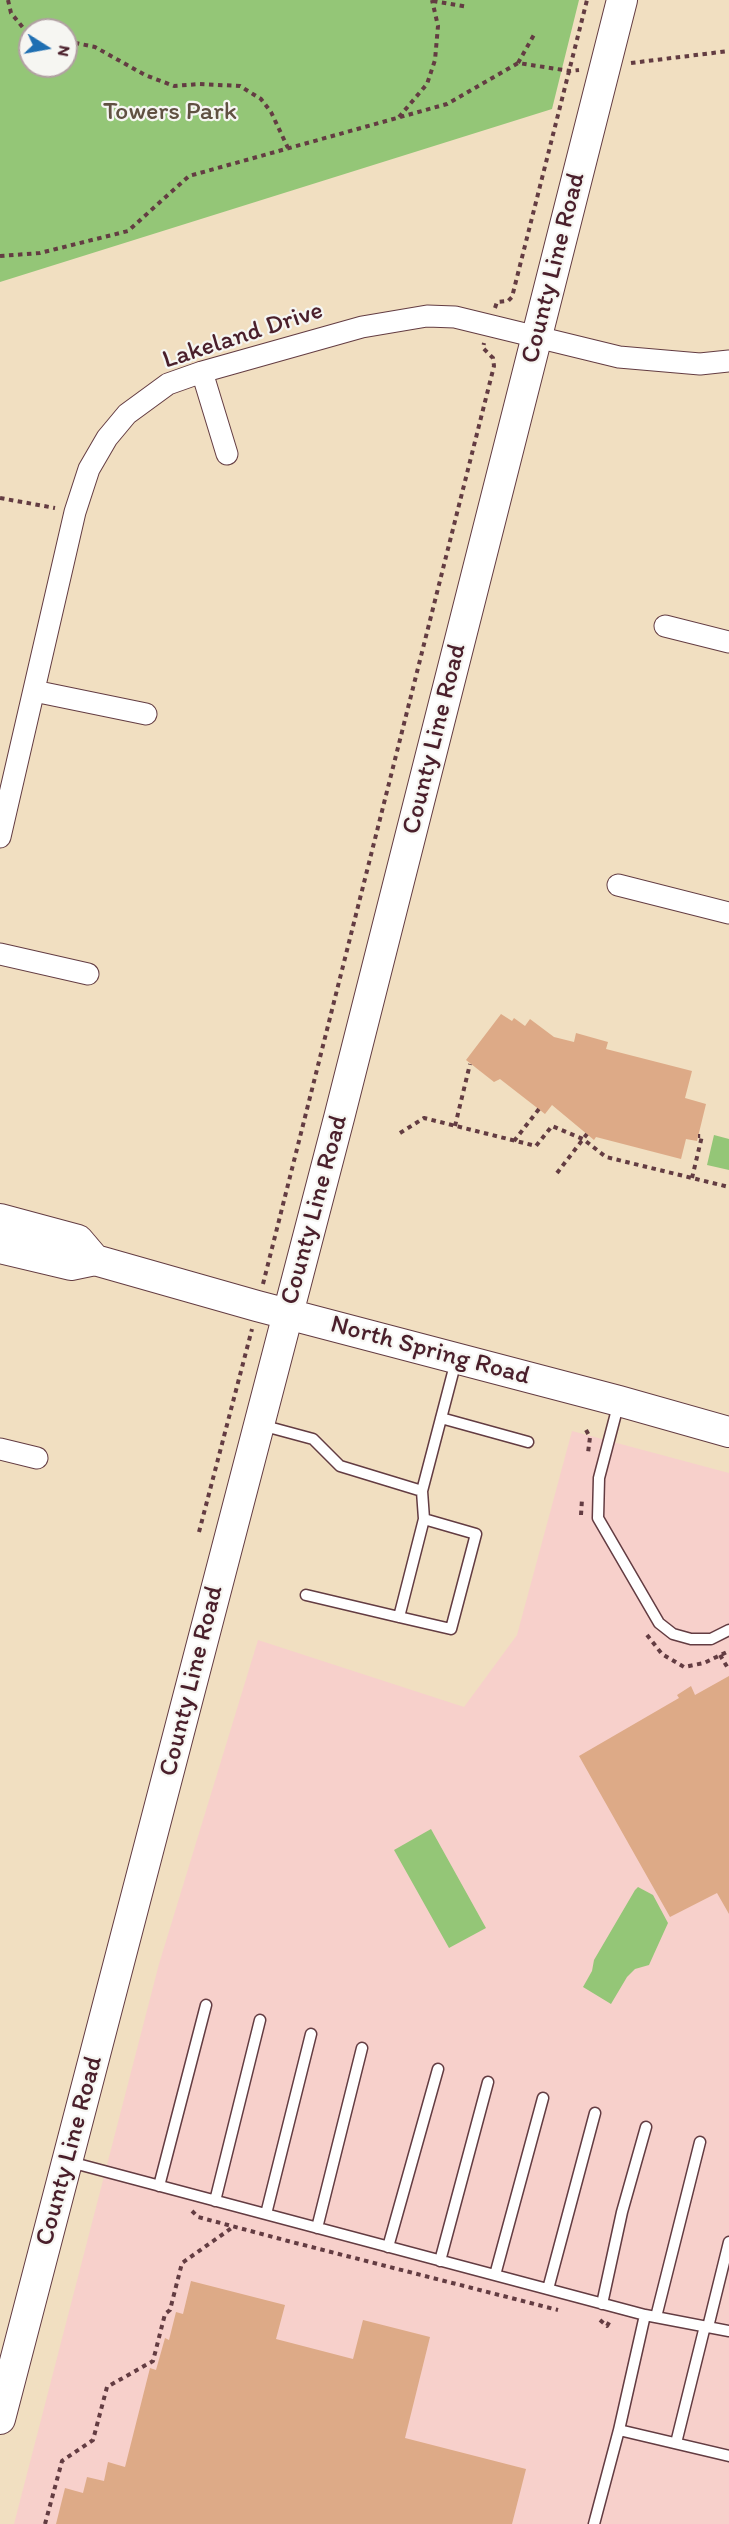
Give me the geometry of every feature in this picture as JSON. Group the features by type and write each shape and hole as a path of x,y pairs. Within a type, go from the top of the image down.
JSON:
{"main road":[{"name":"County Line Road","path":"0,2419 353,1063 622,0"},
{"name":"North Spring Road","path":"0,1219 78,1240 95,1260"},
{"name":"North Spring Road","path":"0,1248 71,1265 95,1260 257,1306 729,1432"}],"street":[{"name":"Lakeland Drive","path":"0,837 75,512 89,469 107,438 127,414 168,384 202,372 373,325 428,316 455,317 489,324 619,357 700,364 729,362"},
{"path":"202,372 228,454"},
{"path":"665,626 729,642"},
{"path":"34,690 146,714"},
{"path":"618,885 729,914"},
{"path":"0,954 88,974"},
{"path":"0,1449 37,1458"}],"lane":[{"path":"399,1617 424,1520 422,1491 457,1358"},
{"path":"619,1401 599,1478 598,1518 659,1623 673,1634 691,1639 711,1639 729,1630"},
{"path":"441,1418 528,1442"},
{"path":"258,1424 313,1439 340,1466 422,1491"},
{"path":"306,1595 451,1629 476,1534 424,1520"},
{"path":"159,2186 206,2005"},
{"path":"215,2201 260,2020"},
{"path":"266,2214 311,2034"},
{"path":"317,2228 362,2048"},
{"path":"388,2247 438,2069"},
{"path":"440,2261 489,2082"},
{"path":"495,2275 543,2098"},
{"path":"548,2289 595,2113"},
{"path":"602,2304 622,2212 646,2127"},
{"path":"594,2524 700,2142"},
{"path":"67,2161 602,2304 729,2331"},
{"path":"676,2443 729,2242"},
{"path":"619,2430 728,2452"}],"path":[{"path":"8,0 11,13 18,22"},
{"path":"199,1532 494,366 493,358 483,348 489,324 496,302 508,301 512,297 587,0"},
{"path":"399,117 427,84 435,60 438,26 432,1 468,7"},
{"path":"518,63 535,33"},
{"path":"78,43 95,47 145,75 174,86 199,84 240,86 261,99 271,112 288,148"},
{"path":"0,256 40,253 128,231 189,176 447,104 494,77"},
{"path":"0,498 75,512"},
{"path":"456,1126 470,1064"},
{"path":"514,1141 539,1109"},
{"path":"400,1133 424,1118 536,1146 552,1126 583,1139 606,1157 729,1188"},
{"path":"557,1173 587,1134"},
{"path":"692,1178 702,1136 698,1136"},
{"path":"720,1655 729,1670"},
{"path":"191,2209 198,2217 559,2310"},
{"path":"45,2524 62,2461 93,2440 107,2387 153,2361 165,2314 170,2310 182,2263 234,2226"},
{"path":"592,2318 607,2325 611,2320"}],"shaded area":[{"path":"572,1431 729,1473 729,2524 14,2524 159,1964 258,1640 464,1707 517,1635"}],"green space":[{"name":"Towers Park","path":"0,0 579,0 552,109 0,282"},
{"path":"714,1135 729,1139 729,1170 707,1165"},
{"path":"431,1829 486,1928 449,1948 394,1850"},
{"path":"638,1887 653,1895 668,1923 649,1965 635,1969 627,1977 611,2004 583,1987 592,1971 594,1960"}],"building":[{"path":"501,1014 512,1021 514,1018 525,1026 530,1019 554,1037 574,1042 576,1033 608,1042 606,1049 692,1071 685,1098 706,1104 697,1141 686,1139 681,1159 596,1137 594,1140 552,1105 545,1114 500,1079 494,1082 466,1060"},
{"path":"729,1676 729,1914 717,1893 670,1917 579,1756 679,1698 677,1695 691,1686 695,1695"},
{"path":"191,2281 285,2305 276,2339 353,2359 363,2320 430,2337 405,2438 526,2469 512,2524 56,2524 65,2488 83,2493 87,2477 104,2481 108,2462 125,2467 150,2368 156,2370 165,2338 169,2340 176,2312 183,2314"}]}
